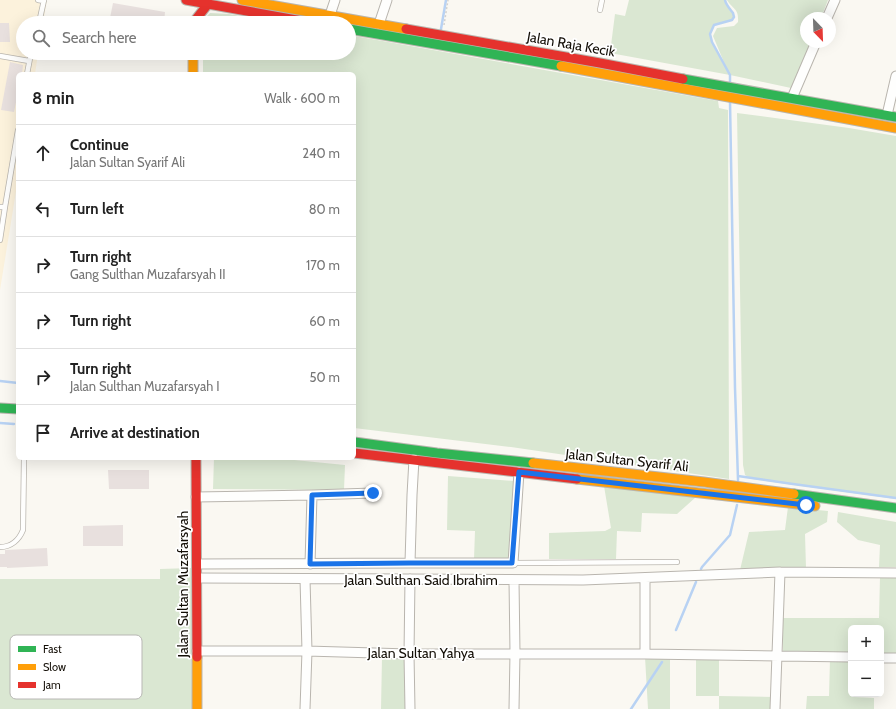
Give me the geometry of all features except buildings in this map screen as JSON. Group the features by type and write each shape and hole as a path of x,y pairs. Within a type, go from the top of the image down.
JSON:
{"street":[{"name":"Jalan Raja Kecik","path":"242,0 272,3 294,9 335,16"},
{"path":"330,15 335,0"},
{"path":"379,24 387,0"},
{"path":"830,12 835,0"},
{"path":"190,12 208,4"},
{"path":"190,12 208,4 275,16"},
{"path":"293,16 294,9"},
{"name":"Jalan Raja Kecik","path":"356,20 892,116"},
{"name":"Jalan Raja Kecik","path":"356,30 896,128"},
{"path":"792,98 813,48"},
{"path":"193,60 193,72"},
{"path":"598,73 600,63"},
{"path":"892,116 896,76"},
{"path":"863,122 865,112"},
{"path":"0,408 16,409"},
{"name":"Jalan Sultan Syarif Ali","path":"356,442 437,453 713,483 896,508"},
{"name":"Jalan Sultan Syarif Ali","path":"356,453 806,505 896,517"},
{"path":"410,563 414,459"},
{"name":"Jalan Sultan Muzafarsyah","path":"196,460 197,709"},
{"path":"196,564 512,563 519,472"},
{"path":"711,494 713,483"},
{"path":"196,497 373,493"},
{"path":"310,564 312,495"},
{"path":"775,709 780,572"},
{"name":"Jalan Sulthan Said Ibrahim","path":"197,578 583,580 780,572 896,573"},
{"path":"645,654 646,578"},
{"path":"305,709 307,651 306,579"},
{"path":"410,579 410,709"},
{"path":"514,580 514,709"},
{"name":"Jalan Sultan Yahya","path":"197,650 409,654 645,654 848,657"},
{"path":"884,658 896,658"}],"lane":[{"path":"38,0 44,1 41,16"},
{"path":"600,10 602,0"},
{"path":"0,56 16,59"},
{"path":"24,60 30,61 27,72"},
{"path":"0,240 3,207 16,140"},
{"path":"0,547 16,542 23,530 24,460"},
{"path":"512,563 677,562"}],"path":[{"path":"442,35 448,0"}],"shaded area":[{"path":"0,0 47,0 44,16 16,16 16,60 37,60 35,72 16,72 16,191 0,290"}],"green space":[{"path":"629,0 725,0 734,17 732,20 714,25 710,34 712,42 726,67 713,36 717,28 734,26 738,22 737,12 727,0 828,0 823,12 800,12 800,48 808,48 791,88 610,53 615,14 625,16"},
{"path":"210,13 240,16 207,16"},
{"path":"356,36 718,101 719,108 728,110 729,479 511,447 356,428 356,72 203,72 203,60 356,60"},
{"path":"737,113 896,136 896,499 752,479 745,475 743,465"},
{"path":"214,460 294,460 345,465 344,490 213,489"},
{"path":"448,476 514,481 510,560 474,559 475,531 447,530"},
{"path":"604,486 696,497 677,514 642,513 641,532 617,531 616,559 549,559 549,533 605,531 611,528"},
{"path":"788,507 828,511 827,522 805,534 806,568 740,570 749,532 785,530"},
{"path":"838,512 896,522 896,567 879,567 880,545 858,540 837,522"},
{"path":"191,568 192,709 0,709 0,579 160,579 160,569"},
{"path":"880,577 896,577 896,653 884,653 884,625 848,625 848,652 783,652 783,618 879,618"},
{"path":"382,657 406,657 405,709 381,709"},
{"path":"645,657 670,657 670,709 648,709"},
{"path":"696,658 719,659 719,696 696,696"},
{"path":"830,659 848,660 848,697 874,698 874,709 806,709 807,696 829,696"},
{"path":"719,696 773,697 772,709 719,709"}],"waterway":[{"path":"441,29 446,0"},
{"path":"725,0 734,17 732,20 714,25 710,34 712,42 730,75 730,82"},
{"path":"730,101 738,480"},
{"path":"0,381 16,383"},
{"path":"0,423 14,424"},
{"path":"738,476 896,498"},
{"path":"701,569 730,535 737,505"},
{"path":"676,630 696,582"},
{"path":"631,709 662,662"}],"traffic: fast":[{"path":"356,30 561,66"},
{"path":"683,79 896,117"},
{"path":"0,408 16,409"},
{"path":"356,442 437,453 533,463"},
{"path":"794,494 896,508"}],"traffic: slow":[{"path":"242,0 332,16"},
{"path":"356,20 406,29"},
{"path":"193,60 193,72"},
{"path":"561,66 896,128"},
{"path":"533,463 704,482 794,494"},
{"path":"577,479 815,506"},
{"path":"197,657 197,709"}],"traffic: jam":[{"path":"186,0 274,16"},
{"path":"199,16 208,4"},
{"path":"406,29 683,79"},
{"path":"356,453 577,479"},
{"path":"196,460 197,657"}],"route":[{"path":"373,493 312,495 310,564 512,563 519,472 806,505"}]}
